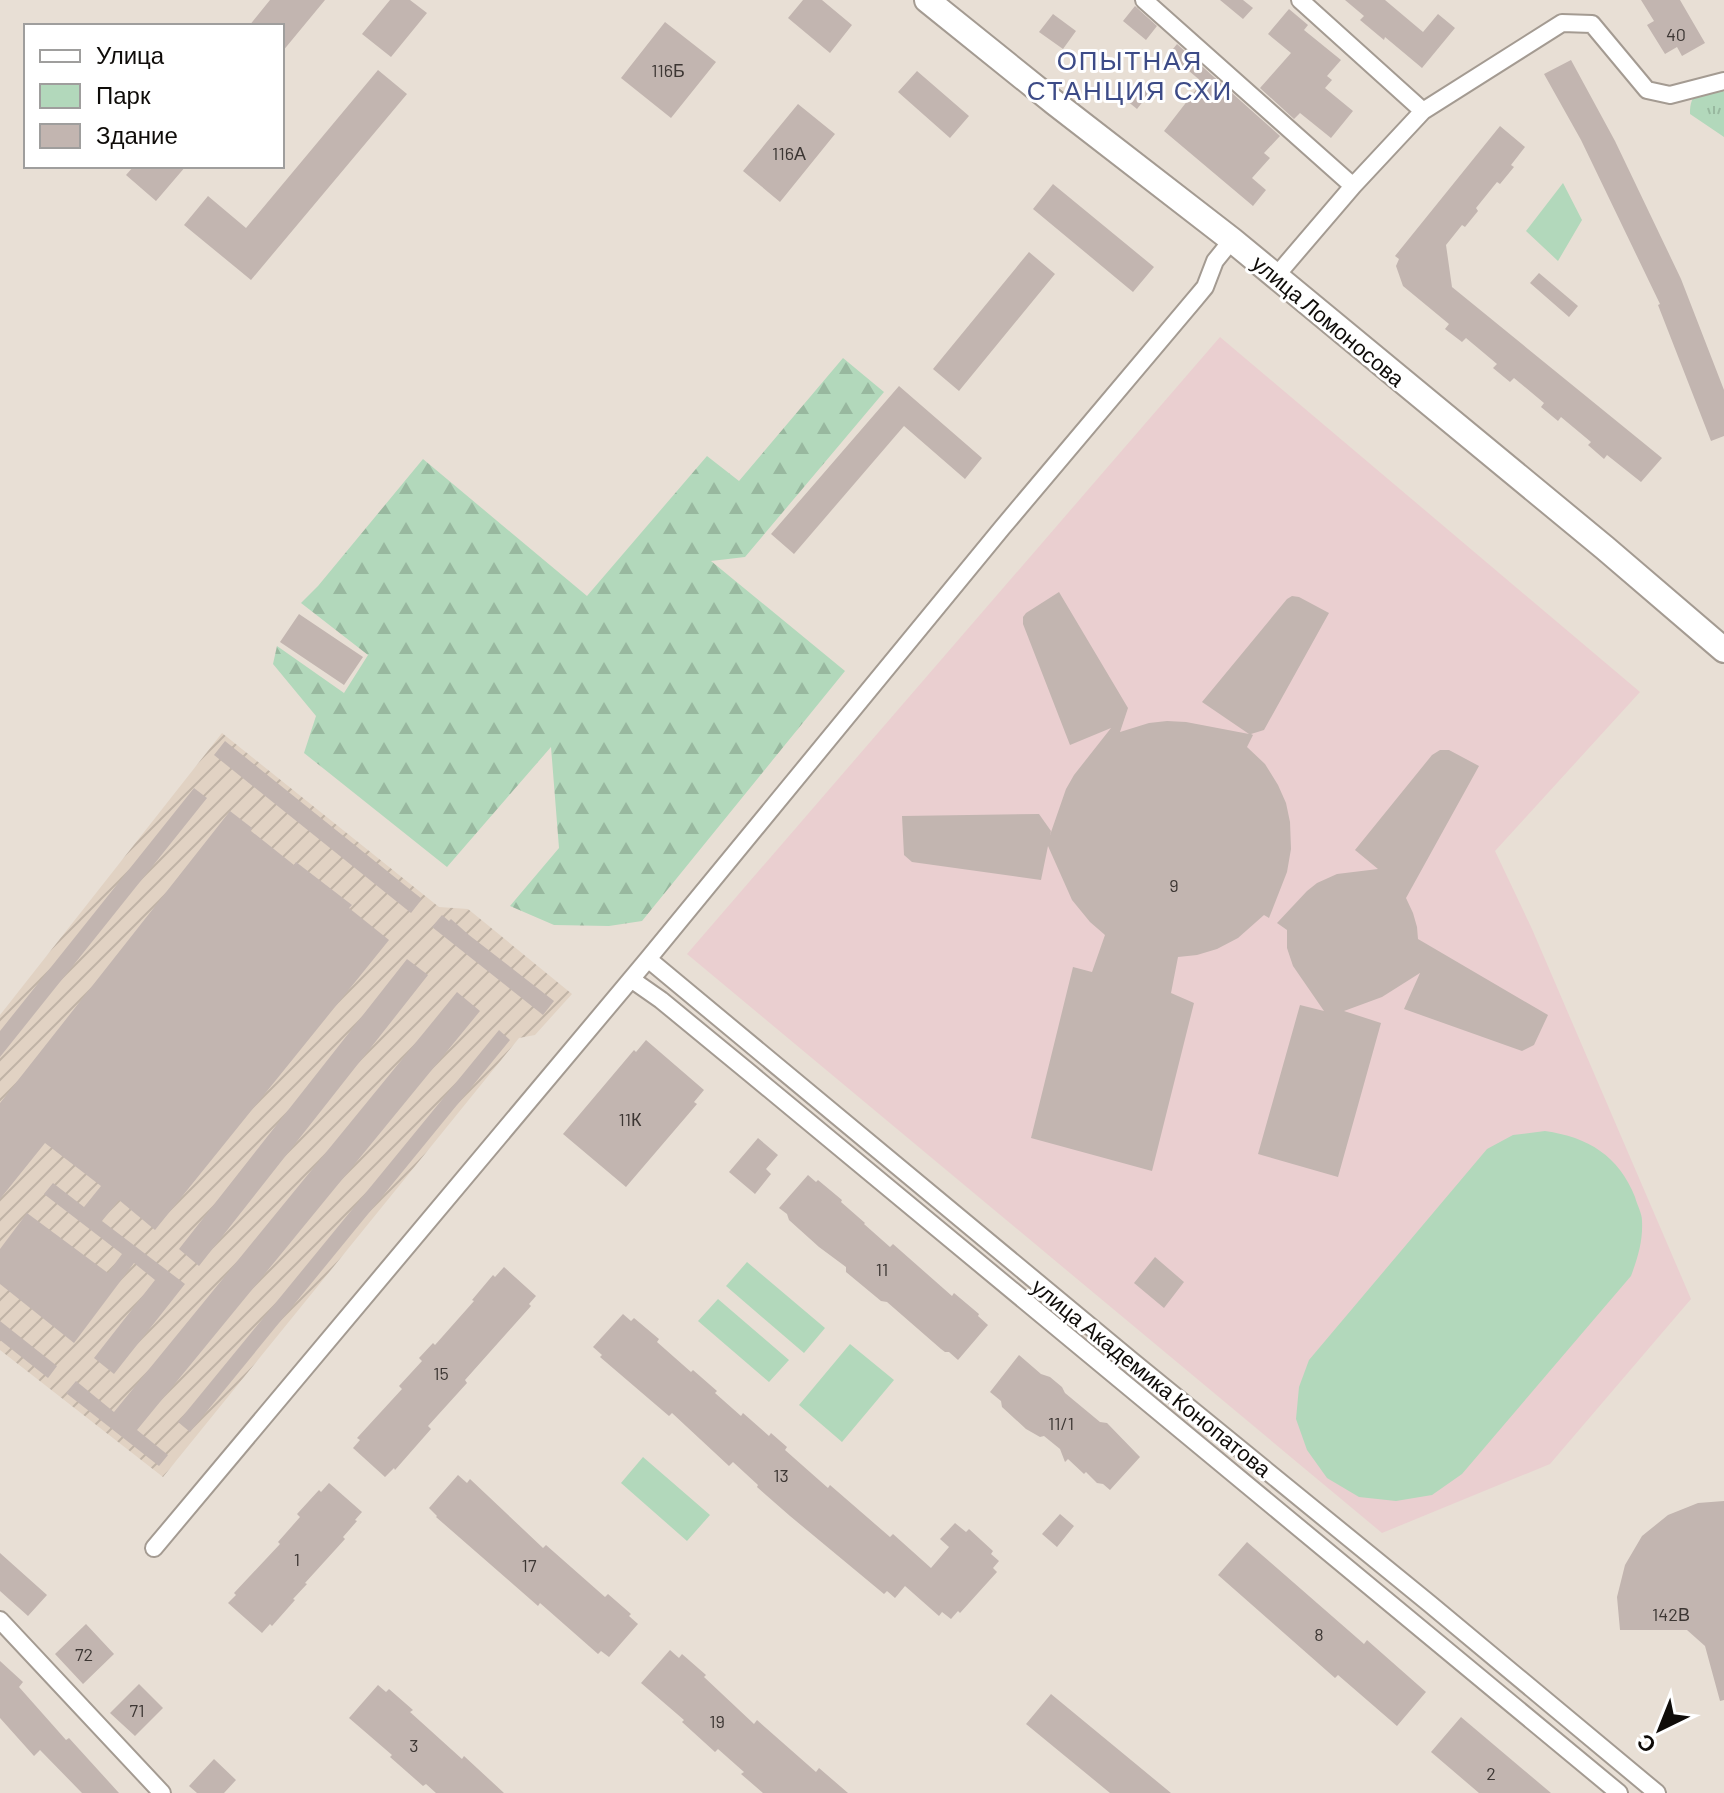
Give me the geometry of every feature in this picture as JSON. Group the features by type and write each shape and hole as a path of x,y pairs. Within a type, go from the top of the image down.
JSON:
{"main road":[{"name":"улица Ломоносова","path":"927,0 1232,240 1724,650"}],"street":[{"path":"1144,0 1353,186"},
{"path":"1300,0 1423,111"},
{"path":"1276,276 1423,111 1562,23 1592,24 1647,90 1670,95 1724,81"},
{"path":"154,1548 1205,287 1215,261 1232,240"},
{"name":"улица Академика Конопатова","path":"648,959 1657,1793"},
{"name":"улица Академика Конопатова","path":"631,979 661,1000 1619,1793"},
{"path":"0,1620 162,1793"}],"shaded area":[{"path":"1220,337 1640,692 1495,851 1532,929 1691,1299 1550,1464 1382,1533 687,954"},
{"path":"222,733 439,907 468,909 572,994 535,1035 519,1038 163,1477 0,1350 0,1015"}],"green space":[{"path":"1721,88 1724,92 1724,137 1690,114 1694,97"},
{"path":"1563,183 1582,220 1558,261 1526,231"},
{"path":"843,358 884,392 745,557 711,561 845,671 642,921 609,926 554,925 510,906 559,848 551,747 447,867 304,753 316,716 273,664 277,646 344,693 368,655 301,603 423,459 587,596 707,456 739,481"},
{"path":"1545,1131 1575,1138 1600,1151 1620,1170 1628,1183 1642,1221 1640,1249 1631,1276 1462,1474 1432,1495 1396,1501 1359,1497 1327,1478 1307,1450 1296,1419 1299,1387 1309,1360 1487,1149 1513,1135"},
{"path":"747,1262 825,1328 804,1353 726,1286"},
{"path":"718,1299 789,1360 769,1382 698,1321"},
{"path":"850,1344 894,1380 842,1442 799,1405"},
{"path":"643,1457 710,1515 687,1541 621,1483"}],"building":[{"path":"270,0 325,0 284,50 284,24 251,24"},
{"path":"390,0 410,0 427,13 391,57 362,34"},
{"path":"803,0 822,0 852,25 830,53 788,18"},
{"path":"1220,0 1243,0 1253,8 1243,19"},
{"path":"1345,0 1385,0 1423,32 1438,14 1455,28 1422,68 1360,20 1364,16"},
{"path":"1641,0 1680,0 1705,43 1682,56 1677,47 1665,54 1647,25 1654,21"},
{"path":"1135,6 1157,26 1146,40 1123,21"},
{"path":"1289,9 1308,25 1304,30 1341,60 1327,76 1332,80 1325,88 1353,111 1331,138 1300,113 1294,119 1260,88 1291,53 1268,34"},
{"path":"1053,14 1076,31 1063,49 1039,32"},
{"path":"665,22 716,62 671,118 621,78"},
{"path":"1177,44 1280,136 1264,153 1270,158 1252,178 1266,190 1253,206 1164,131 1202,82 1169,54"},
{"path":"1571,60 1615,141 1681,279 1724,390 1724,436 1711,441 1660,304 1581,140 1544,74"},
{"path":"378,70 407,94 251,280 184,225 208,196 246,228"},
{"path":"917,71 969,116 950,138 898,92"},
{"path":"1142,81 1152,90 1137,109 1126,100"},
{"path":"798,104 835,134 780,202 743,171"},
{"path":"1500,126 1525,147 1511,165 1514,167 1500,184 1497,182 1476,208 1478,211 1446,245 1452,287 1662,458 1641,482 1607,455 1604,459 1588,445 1591,442 1561,417 1558,421 1541,407 1544,403 1514,378 1510,382 1493,368 1497,364 1466,338 1462,342 1445,329 1449,324 1403,286 1396,266 1399,259 1395,256"},
{"path":"132,168 184,168 156,201 126,175"},
{"path":"1053,184 1154,267 1133,292 1033,209"},
{"path":"1029,252 1055,274 959,391 933,369"},
{"path":"1539,273 1578,306 1569,317 1530,283"},
{"path":"899,386 982,458 965,479 904,426 794,554 771,534"},
{"path":"1059,592 1128,708 1120,732 1167,721 1249,734 1202,702 1287,599 1299,597 1329,613 1264,730 1251,734 1247,747 1265,764 1278,785 1290,822 1291,849 1287,872 1269,918 1264,915 1238,938 1217,949 1178,957 1171,993 1194,1003 1152,1171 1031,1138 1073,967 1092,972 1105,935 1072,900 1048,846 1041,880 912,862 904,855 902,816 1039,814 1051,831 1050,835 1066,789 1111,728 1070,745 1023,624 1026,613"},
{"path":"299,614 363,657 344,685 280,642"},
{"path":"225,741 422,899 411,913 214,755"},
{"path":"1440,750 1449,750 1479,766 1406,898 1413,913 1418,939 1548,1015 1534,1045 1522,1051 1404,1009 1420,973 1382,997 1344,1011 1381,1023 1338,1177 1258,1154 1300,1005 1324,1011 1293,966 1287,948 1287,930 1277,923 1317,883 1337,874 1378,869 1355,850 1432,755"},
{"path":"194,788 207,798 0,1057 0,1031"},
{"path":"230,811 294,865 296,862 352,905 349,908 389,940 155,1230 119,1200 102,1221 185,1284 114,1374 94,1358 155,1280 134,1263 74,1343 0,1284 0,1249 27,1213 108,1273 122,1254 44,1194 53,1183 84,1207 101,1186 45,1143 0,1199 0,1103"},
{"path":"442,915 554,1001 543,1015 432,927"},
{"path":"407,959 428,975 199,1266 179,1249"},
{"path":"457,992 480,1011 137,1430 168,1455 159,1466 66,1393 76,1381 114,1412"},
{"path":"499,1030 510,1040 190,1432 178,1422"},
{"path":"646,1040 704,1090 694,1102 697,1104 626,1187 563,1134"},
{"path":"758,1138 778,1155 766,1169 771,1174 755,1194 729,1172"},
{"path":"808,1175 842,1200 890,1247 893,1244 952,1296 954,1293 988,1325 958,1360 846,1272 846,1267 819,1247 779,1208"},
{"path":"1155,1257 1184,1282 1164,1308 1134,1283"},
{"path":"504,1267 536,1296 529,1304 531,1306 465,1380 467,1383 428,1426 431,1429 385,1477 353,1448 360,1440 357,1438 402,1389 399,1386 422,1361 419,1358 433,1343 435,1345 493,1275 495,1277"},
{"path":"623,1314 631,1321 634,1318 741,1416 743,1413 769,1436 771,1433 787,1447 785,1450 828,1488 830,1485 931,1568 949,1547 940,1539 955,1523 966,1532 969,1529 993,1551 991,1554 999,1561 993,1568 997,1572 951,1619 942,1612 939,1616 905,1586 895,1598 887,1591 884,1594 790,1516 733,1462 729,1466 672,1413 669,1416 600,1357 602,1355 593,1347"},
{"path":"0,1321 57,1366 48,1378 0,1340"},
{"path":"1019,1355 1041,1374 1050,1377 1100,1422 1107,1423 1140,1457 1110,1490 1086,1472 1084,1474 1068,1459 1065,1462 1060,1449 1044,1436 1026,1429 990,1392"},
{"path":"458,1475 467,1483 470,1479 543,1548 546,1545 605,1597 608,1594 631,1614 629,1616 638,1624 609,1657 601,1651 598,1654 540,1603 538,1606 436,1517 429,1508"},
{"path":"329,1483 362,1512 343,1537 345,1539 305,1583 295,1600 262,1633 228,1603 280,1544 278,1542 300,1517 297,1514"},
{"path":"1724,1501 1724,1700 1720,1701 1705,1646 1687,1630 1620,1630 1617,1597 1625,1565 1642,1536 1668,1515 1698,1503"},
{"path":"1060,1514 1074,1526 1057,1547 1042,1534"},
{"path":"1247,1542 1364,1644 1367,1640 1426,1692 1397,1726 1338,1675 1335,1678 1218,1575"},
{"path":"0,1553 47,1595 28,1616 0,1591"},
{"path":"86,1624 114,1654 83,1684 55,1654"},
{"path":"670,1650 679,1658 682,1654 706,1675 704,1677 754,1724 757,1720 816,1772 819,1768 848,1793 763,1793 741,1774 744,1772 718,1749 715,1752 641,1683"},
{"path":"0,1661 23,1682 19,1687 66,1740 69,1738 119,1793 82,1793 40,1750 34,1756 0,1718"},
{"path":"139,1684 163,1708 135,1736 110,1713"},
{"path":"378,1685 386,1692 389,1689 413,1710 410,1712 504,1793 436,1793 426,1784 423,1786 349,1718"},
{"path":"1051,1694 1171,1793 1110,1793 1026,1724"},
{"path":"1461,1717 1551,1793 1479,1793 1431,1752"},
{"path":"214,1759 236,1780 224,1793 197,1793 189,1786"}],"district":[{"name":"ОПЫТНАЯ СТАНЦИЯ СХИ","path":"1130,74"}]}
